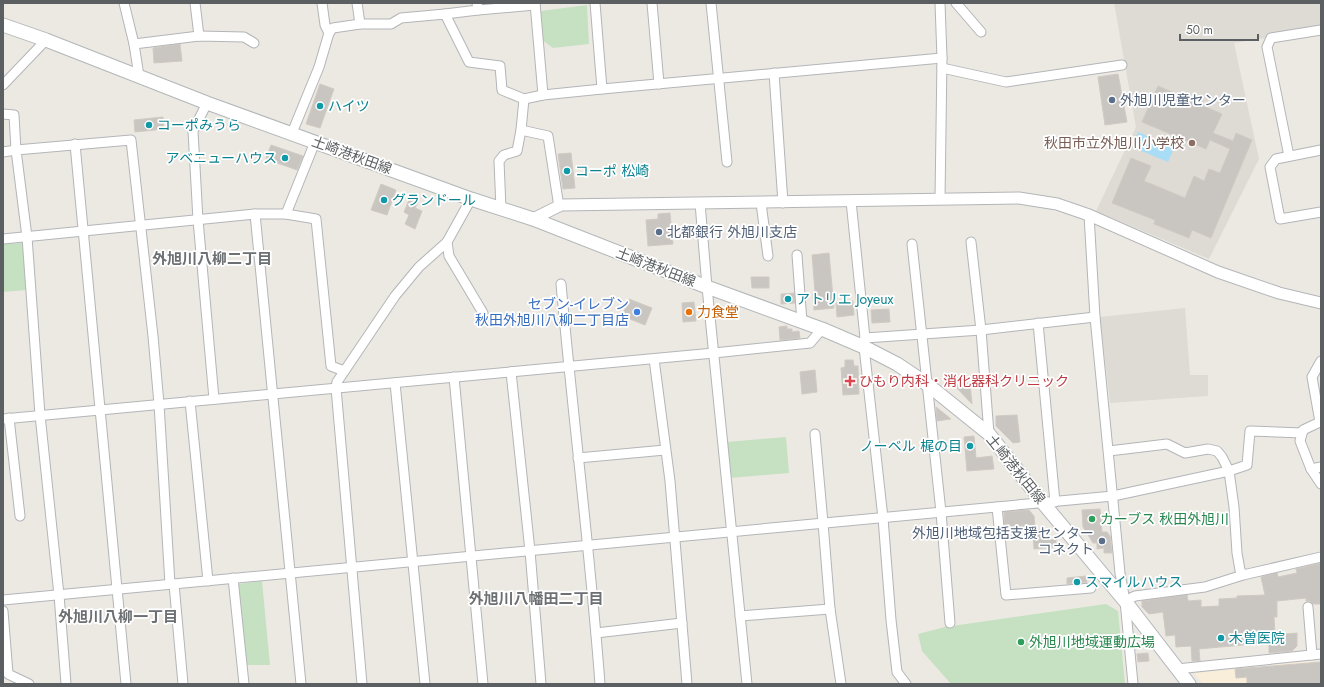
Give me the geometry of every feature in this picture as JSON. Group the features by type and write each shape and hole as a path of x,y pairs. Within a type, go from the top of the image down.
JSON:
{"main road":[{"name":"土崎港秋田線","path":"3,25 46,40 207,103 471,199 533,219 706,287 822,329 865,342 927,384 989,434 1049,502 1189,684"}],"street":[{"path":"124,3 134,44 138,76"},
{"path":"195,3 199,36"},
{"path":"322,3 325,25 329,33"},
{"path":"357,3 360,24"},
{"path":"595,3 602,89"},
{"path":"652,3 659,84"},
{"path":"711,3 727,162"},
{"path":"940,3 942,58 940,199"},
{"path":"956,3 981,32"},
{"path":"292,133 319,66 329,33 333,28 360,24 391,24 401,18 445,14 478,6 535,4 543,95"},
{"path":"445,14 469,62 500,66 502,90 524,99 543,95 602,89 942,58"},
{"path":"1289,156 1267,47 1271,38 1321,30"},
{"path":"134,44 199,36 244,37 254,43"},
{"path":"3,85 46,40"},
{"path":"942,68 1006,82 1122,65"},
{"path":"774,73 782,203"},
{"path":"501,208 499,161 504,155 517,151 522,130 524,99"},
{"path":"207,103 193,131 198,220 214,399"},
{"path":"3,114 14,115 16,150 26,237 40,415 59,595 66,684"},
{"path":"522,130 548,136 558,207"},
{"path":"3,152 75,144 131,140 159,404 172,584 183,684"},
{"path":"286,214 315,142"},
{"path":"75,144 126,684"},
{"path":"1321,150 1276,160 1270,167 1280,218 1321,212"},
{"path":"533,219 561,205 700,202 782,203 1019,198 1057,204 1089,215 1218,272 1279,292 1321,303"},
{"path":"362,684 336,388 337,382 395,296 419,267 447,242 471,199"},
{"path":"851,201 883,518 891,620 897,672 906,684"},
{"path":"700,202 706,287 747,684"},
{"path":"761,203 768,256"},
{"path":"255,214 301,684"},
{"path":"3,239 255,214 286,214 316,219 331,366 344,371"},
{"path":"1089,215 1095,317 1120,573 1126,601 1133,684"},
{"path":"447,242 449,256 483,313"},
{"path":"972,242 981,330 989,434"},
{"path":"912,244 941,512 950,623"},
{"path":"797,255 802,322"},
{"path":"561,284 600,684"},
{"path":"865,342 921,334 981,330 1095,317"},
{"path":"1038,323 1049,502"},
{"path":"20,516 6,418 654,359 810,343 822,329"},
{"path":"654,359 670,481 687,684"},
{"path":"1321,361 1312,377 1320,422 1303,430 1300,441 1311,469 1321,484"},
{"path":"511,372 530,551 541,684"},
{"path":"454,377 483,684"},
{"path":"395,382 425,684"},
{"path":"190,402 208,581"},
{"path":"3,600 1113,496 1229,471 1247,465 1250,431 1302,433"},
{"path":"815,434 824,523 830,608 841,684"},
{"path":"1109,451 1167,444 1185,454 1208,449 1217,451 1222,457 1229,471 1234,507 1236,553 1240,570 1243,575"},
{"path":"578,458 666,450"},
{"path":"1311,469 1321,468"},
{"path":"997,507 1006,595 1091,588"},
{"path":"1126,601 1135,596 1205,587 1243,575 1321,557"},
{"path":"233,578 244,684"},
{"path":"1177,669 1317,655 1308,607"},
{"path":"740,616 830,608"},
{"path":"3,611 6,673 29,684"},
{"path":"596,633 682,623"}],"shaded area":[{"name":"秋田市立外旭川小学校","path":"1114,3 1321,3 1321,29 1234,43 1259,159 1209,259 1096,211 1136,127"},
{"path":"1185,308 1190,375 1208,375 1208,396 1110,403 1100,317"},
{"path":"1313,661 1315,684 1203,684 1194,673"}],"green space":[{"path":"587,5 589,44 553,48 542,40 541,11"},
{"path":"23,243 27,290 3,292 3,244"},
{"path":"786,437 789,473 730,478 727,442"},
{"path":"262,581 270,665 247,665 238,584"},
{"name":"外旭川地域運動広場","path":"1106,604 1118,611 1125,684 951,684 922,651 918,634 945,627"}],"water":[{"path":"1138,132 1174,148 1168,162 1132,147"}],"building":[{"path":"180,44 182,61 154,63 153,48"},
{"name":"外旭川児童センター","path":"1118,74 1127,122 1105,125 1098,77"},
{"name":"ハイツ","path":"320,84 334,89 320,128 306,124"},
{"path":"1158,86 1222,114 1213,133 1233,141 1236,133 1252,140 1211,238 1192,230 1189,238 1154,224 1155,220 1112,203 1131,158 1151,166 1144,181 1185,198 1194,176 1204,181 1209,169 1220,173 1230,149 1210,140 1206,149 1142,122"},
{"name":"コーポみうら","path":"163,117 164,129 135,132 134,120"},
{"name":"アベニューハウス","path":"271,145 303,156 297,170 266,159"},
{"name":"コーポ 松崎","path":"571,153 575,188 563,189 558,154"},
{"name":"グランドール","path":"381,184 396,190 387,215 371,210"},
{"path":"411,195 420,198 415,208 422,211 415,229 405,224 409,215 404,212"},
{"name":"北都銀行 外旭川支店","path":"670,213 673,244 648,246 646,220 658,219 658,214"},
{"path":"829,253 834,308 814,310 813,293 815,292 812,255"},
{"path":"751,277 769,277 769,288 752,288"},
{"name":"アトリエ Joyeux","path":"794,293 795,303 781,304 781,294"},
{"name":"セブン-イレブン 秋田外旭川八柳二丁目店","path":"629,299 652,308 645,325 622,316"},
{"path":"853,301 854,315 837,317 836,303"},
{"name":"力食堂","path":"694,302 696,321 683,322 682,303"},
{"path":"889,309 890,322 872,323 871,310"},
{"path":"787,326 787,329 792,329 792,332 799,331 800,338 780,340 779,327"},
{"name":"ひもり内科・消化器科クリニック","path":"845,360 853,360 854,366 858,366 859,394 843,395 841,368 845,367"},
{"path":"815,370 817,392 802,394 800,372"},
{"path":"970,384 972,404 954,385"},
{"path":"936,407 951,419 937,421"},
{"path":"1017,415 1020,442 1013,443 996,426 996,416"},
{"name":"ノーベル 梶の目","path":"974,436 976,458 992,456 994,469 967,471 964,437"},
{"path":"1100,509 1102,532 1107,532 1110,536 1112,553 1104,553 1104,548 1097,549 1097,543 1093,543 1083,527 1082,510"},
{"path":"1029,510 1034,516 1035,526 1005,529 1004,512"},
{"path":"1044,529 1044,534 1049,533 1049,540 1056,539 1056,547 1034,549 1033,530"},
{"path":"1321,563 1321,604 1313,604 1310,601 1306,601 1306,598 1277,601 1277,617 1274,617 1275,635 1297,633 1297,646 1292,651 1269,653 1269,643 1243,644 1199,649 1200,661 1192,661 1191,646 1176,647 1175,635 1166,636 1163,612 1149,614 1142,607 1142,601 1187,595 1188,601 1201,600 1201,607 1219,606 1219,599 1237,598 1237,596 1265,595 1261,577 1277,573 1278,577 1297,573 1296,569"},
{"name":"スマイルハウス","path":"1086,576 1087,582 1067,584 1067,578"},
{"path":"1148,653 1149,661 1138,662 1137,654"},
{"path":"1321,662 1321,684 1247,684 1247,677 1236,678 1235,669"}],"place":[{"name":"外旭川児童センター","path":"1112,100"},
{"name":"ハイツ","path":"320,106"},
{"name":"コーポみうら","path":"149,125"},
{"name":"秋田市立外旭川小学校","path":"1192,143"},
{"name":"アベニューハウス","path":"285,158"},
{"name":"コーポ 松崎","path":"567,171"},
{"name":"グランドール","path":"384,200"},
{"name":"北都銀行 外旭川支店","path":"659,232"},
{"name":"アトリエ Joyeux","path":"788,299"},
{"name":"セブン-イレブン 秋田外旭川八柳二丁目店","path":"637,312"},
{"name":"力食堂","path":"689,312"},
{"name":"ひもり内科・消化器科クリニック","path":"850,381"},
{"name":"ノーベル 梶の目","path":"970,446"},
{"name":"カーブス 秋田外旭川","path":"1092,519"},
{"name":"外旭川地域包括支援センター コネクト","path":"1102,541"},
{"name":"スマイルハウス","path":"1077,582"},
{"name":"木曽医院","path":"1221,638"},
{"name":"外旭川地域運動広場","path":"1021,642"}],"district":[{"name":"外旭川八柳二丁目","path":"212,259"},
{"name":"外旭川八幡田二丁目","path":"536,599"},
{"name":"外旭川八柳一丁目","path":"118,617"}]}
